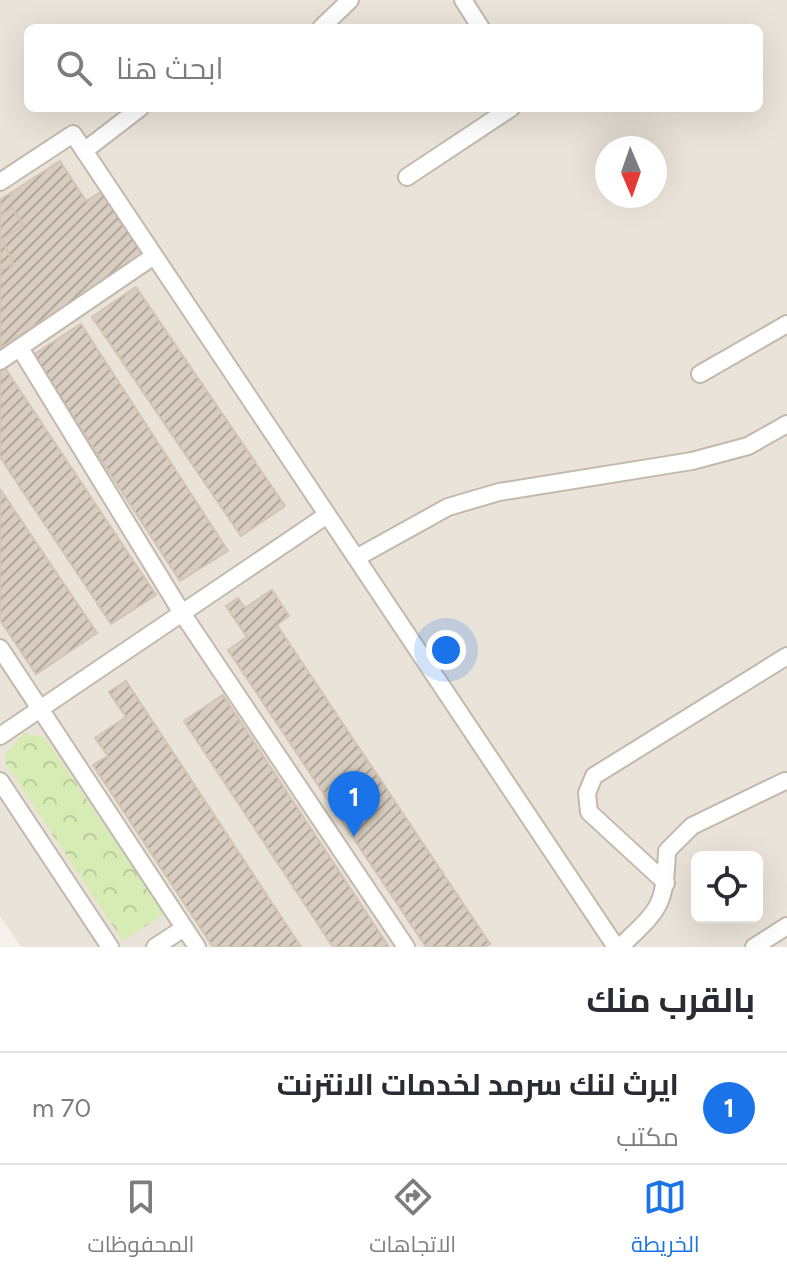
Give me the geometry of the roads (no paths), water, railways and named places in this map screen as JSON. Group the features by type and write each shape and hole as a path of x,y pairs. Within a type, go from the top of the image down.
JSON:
{"street":[{"path":"325,24 350,0"},
{"path":"463,0 478,24"},
{"path":"84,151 135,112"},
{"path":"407,177 505,112"},
{"path":"0,182 73,134 618,947 658,910 666,883 667,851 692,826 785,781"},
{"path":"0,361 154,256"},
{"path":"700,374 787,324"},
{"path":"20,348 182,613 406,947"},
{"path":"356,558 448,507 499,492 692,461 748,446 787,424"},
{"path":"0,736 327,515"},
{"path":"0,648 197,947"},
{"path":"666,883 589,812 587,793 594,776 787,656"},
{"path":"0,781 110,947"},
{"path":"754,947 787,926"},
{"path":"155,947 184,928"}],"place":[{"name":"ايرث لنك سرمد لخدمات الانترنت","path":"354,837"}]}
